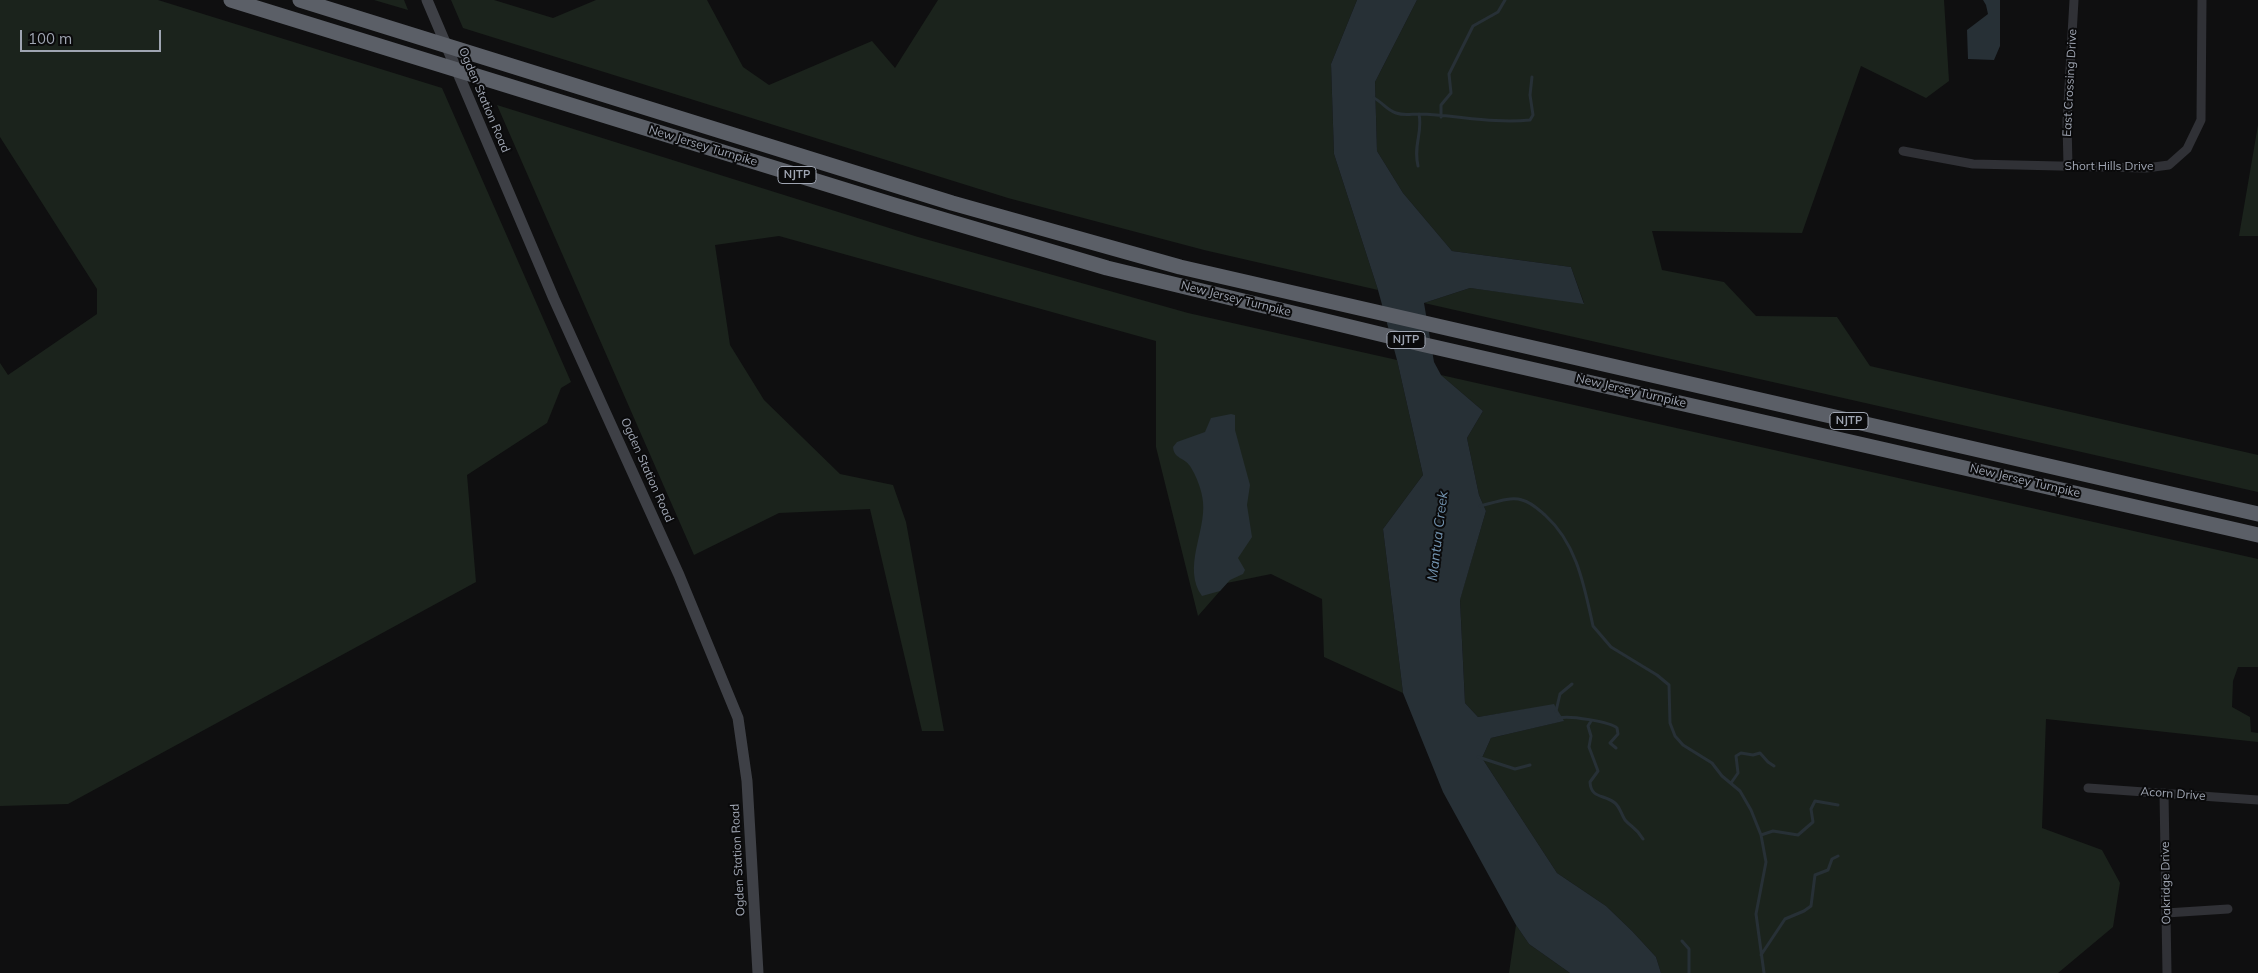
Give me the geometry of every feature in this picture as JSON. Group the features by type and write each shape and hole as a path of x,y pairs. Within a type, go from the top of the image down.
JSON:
{"highway":[{"name":"New Jersey Turnpike","path":"231,0 1011,240 1116,270 1367,330 2258,535"},
{"name":"New Jersey Turnpike","path":"300,0 1067,236 1180,267 1365,311 2258,514"}],"street":[{"name":"Ogden Station Road","path":"427,0 554,299 679,575 738,718 747,781 758,973"},
{"name":"East Crossing Drive","path":"2068,166 2067,122 2074,0"},
{"name":"Short Hills Drive","path":"1903,151 1973,164 2146,168 2169,165 2187,149 2201,120 2202,0"},
{"name":"Acorn Drive","path":"2088,788 2258,800"},
{"name":"Oakridge Drive","path":"2164,792 2167,973"},
{"path":"2166,913 2228,909"}],"shaded area":[{"path":"0,0 158,0 442,88 571,382 561,388 547,423 467,475 476,582 68,804 0,806 0,363 8,375 97,314 97,289 0,137"},
{"path":"374,0 404,0 408,10"},
{"path":"451,0 494,0 553,18 596,0 707,0 743,67 769,85 872,41 895,68 938,0 1357,0 1331,64 1334,154 1378,290 1204,250 1008,198 463,28"},
{"path":"1417,0 1944,0 1949,81 1926,98 1861,66 1802,233 1652,231 1662,270 1724,282 1756,316 1837,317 1870,366 2258,455 2258,492 1424,303 1470,288 1584,303 1571,267 1452,251 1403,193 1377,151 1375,82"},
{"path":"497,105 918,237 1188,313 1397,360 1423,475 1383,529 1403,693 1324,657 1322,599 1271,574 1227,583 1198,616 1156,447 1156,341 779,236 715,245 730,345 764,400 840,474 893,485 906,522 944,731 922,731 870,509 779,513 694,555"},
{"path":"2258,125 2258,236 2239,236"},
{"path":"1441,375 2258,559 2258,667 2238,667 2233,681 2232,707 2250,717 2251,732 2258,733 2258,742 2046,719 2042,828 2102,850 2120,883 2113,927 2058,973 1661,973 1656,957 1606,906 1557,873 1482,758 1491,738 1563,721 1554,705 1478,717 1465,703 1460,599 1486,511 1479,495 1467,438 1483,411"},
{"path":"1516,925 1529,944 1570,973 1509,973"}],"water":[{"name":"Mantua Creek","path":"1357,0 1417,0 1375,82 1377,151 1403,193 1452,251 1571,267 1584,304 1470,288 1424,303 1434,362 1441,375 1483,411 1467,438 1479,495 1486,511 1460,600 1465,703 1478,717 1554,704 1564,721 1491,738 1482,758 1557,873 1606,906 1632,931 1656,957 1661,973 1570,973 1529,944 1516,925 1443,792 1403,693 1383,529 1423,475 1397,360 1378,290 1334,154 1331,64"},
{"path":"1983,0 2000,0 2000,46 1994,60 1968,59 1967,30 1988,14"},
{"path":"1235,415 1235,430 1250,485 1247,505 1252,537 1238,558 1245,570 1243,574 1230,580 1220,591 1202,596 1196,585 1194,562 1203,514 1203,502 1192,470 1188,463 1175,454 1173,447 1177,442 1205,432 1211,418"}],"waterway":[{"path":"1441,117 1441,105 1451,93 1449,74 1473,26 1498,12 1505,0"},
{"path":"1374,98 1390,110 1402,114 1502,121 1530,120 1533,115 1530,95 1532,77"},
{"path":"1418,166 1419,114"},
{"path":"1480,506 1507,499 1522,500 1537,508 1556,526 1565,539 1578,566 1593,626 1611,647 1657,675 1669,685 1670,723 1675,736 1683,745 1712,763 1722,776 1740,791 1751,810 1761,835 1766,862 1756,914 1764,973"},
{"path":"1556,711 1560,694 1572,684"},
{"path":"1559,718 1580,718 1599,721 1617,728 1618,734 1610,743 1616,748"},
{"path":"1591,721 1588,726 1591,736 1589,747 1598,771 1590,782 1591,787 1595,794 1611,800 1617,805 1625,820 1643,839"},
{"path":"1731,783 1738,773 1736,756 1741,753 1753,755 1760,753 1774,766"},
{"path":"1478,757 1515,769 1530,765"},
{"path":"1761,835 1773,831 1798,835 1813,822 1811,809 1815,801 1838,805"},
{"path":"1761,955 1785,919 1811,906 1815,875 1828,870 1832,859 1838,856"},
{"path":"1682,941 1689,949 1689,973"}]}
